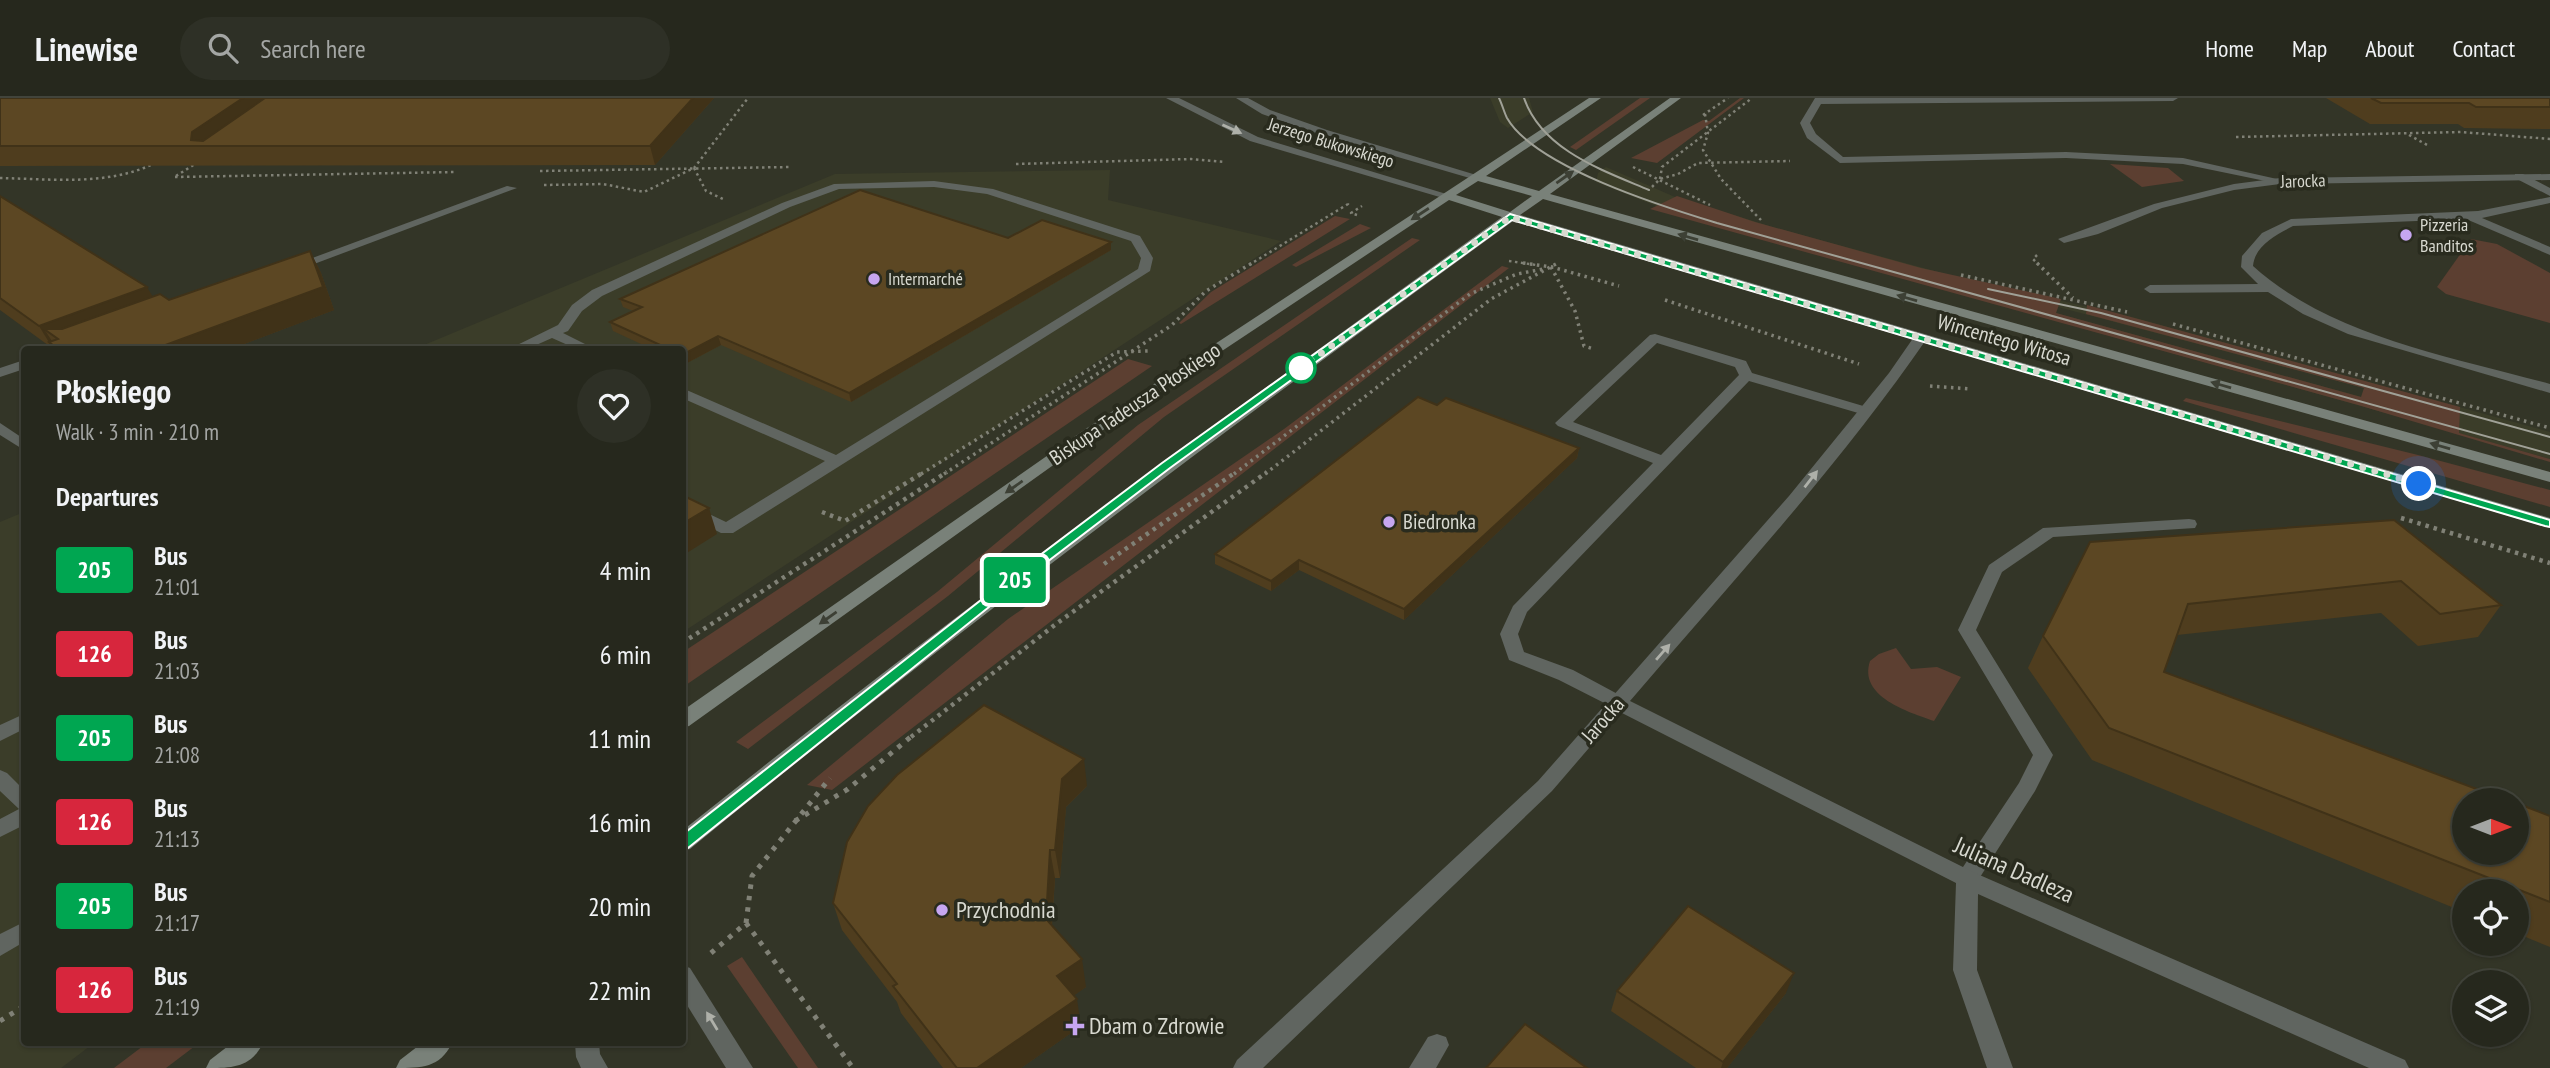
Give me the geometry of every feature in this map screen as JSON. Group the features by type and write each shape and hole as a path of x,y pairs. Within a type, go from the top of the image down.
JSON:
{"main road":[{"name":"Biskupa Tadeusza Płoskiego","path":"686,718 1089,433 1596,98"},
{"path":"686,841 999,592 1166,466 1676,98"},
{"name":"Wincentego Witosa","path":"1477,177 2550,477"},
{"name":"Wincentego Witosa","path":"1447,196 1510,217 2550,523"},
{"path":"219,1068 247,1046"},
{"path":"409,1068 435,1046"}],"street":[{"name":"Jerzego Bukowskiego","path":"1171,98 1254,139 1447,196"},
{"name":"Jerzego Bukowskiego","path":"1241,98 1266,112 1323,132 1477,177"},
{"path":"2173,98 1818,99 1805,123 1811,136 1840,160 2092,156 2183,161 2280,181"},
{"path":"2519,176 2550,193"},
{"name":"Jarocka","path":"2064,239 2094,231 2158,206 2234,187 2280,181 2550,177"},
{"path":"523,346 563,328 577,309 597,293 631,275 786,205 838,186 934,184 989,191 1136,239 1147,258 1144,271 727,529 686,508"},
{"path":"285,270 511,188"},
{"path":"2550,200 2466,215 2291,223 2266,236 2248,256 2247,267 2270,288 2320,319 2550,389"},
{"path":"2466,215 2550,251"},
{"path":"2150,289 2270,288"},
{"path":"552,333 581,346"},
{"name":"Jarocka","path":"1246,1068 1545,786 1795,499 1921,337"},
{"path":"1663,461 1563,423 1655,338 1741,364 1746,376 1865,411"},
{"path":"0,373 21,365"},
{"name":"Juliana Dadleza","path":"1746,376 1519,610 1509,634 1516,656 1566,675 1967,879 2396,1068"},
{"path":"686,394 837,461"},
{"path":"0,428 21,444"},
{"path":"2000,1068 1965,970 1967,879 2028,786 2043,755 1967,630 1995,569 2049,532 2189,524"},
{"path":"0,734 21,723"},
{"path":"0,778 21,800"},
{"path":"0,829 21,818"},
{"path":"0,946 21,933"},
{"path":"686,981 740,1068"},
{"path":"1422,1068 1437,1045"},
{"path":"587,1046 588,1057 595,1068"}],"path":[{"path":"511,188 603,184 644,192 694,168 748,98"},
{"path":"1660,179 1661,167 1752,98"},
{"path":"1705,114 1708,133 1703,150 1717,177 1761,220 1751,218"},
{"path":"2228,138 2461,132 2550,139"},
{"path":"2408,135 2439,151"},
{"path":"1652,187 1660,179 1678,174 1698,163 1840,160"},
{"path":"544,162 534,171 694,168"},
{"path":"0,178 102,177 141,172 155,163"},
{"path":"182,163 196,163 176,177 466,172"},
{"path":"1630,166 1713,206"},
{"path":"686,640 1172,325 1206,291 1348,204 1340,196 1343,189 1370,173"},
{"path":"1349,225 1361,217"},
{"path":"1506,260 1552,267"},
{"path":"1552,267 1574,311 1584,346 1627,362"},
{"path":"1093,572 1226,480 1470,294 1517,274 1552,267"},
{"path":"795,821 848,789 954,701 1056,624 1222,507 1491,299 1552,267"},
{"path":"1958,274 2129,313"},
{"path":"2167,323 2550,428"},
{"path":"822,512 845,521 1117,352 1151,351"},
{"path":"837,772 752,876 746,923 853,1068"},
{"path":"0,1021 21,1008"}],"shaded area":[{"path":"1490,98 1529,98 1533,112 1508,128 1500,122"},
{"path":"1640,98 1650,98 1576,150 1570,147"},
{"path":"1740,98 1744,98 1657,163 1631,158 1703,120 1709,121"},
{"path":"2110,164 2168,168 2184,181 2142,187"},
{"path":"1606,167 1675,197 1776,228 1953,276 2132,317 2550,432 2550,459 1679,215 1596,182 1598,173","holes":["2058,307 2364,388 2362,397 2056,313"]},
{"path":"1110,170 1108,200 1281,241 686,630 686,346 422,346 835,174"},
{"path":"1677,196 1755,222 1921,268 2061,299 2056,313 2361,397 2364,388 2086,314 2087,305 2460,407 2459,433 2550,459 2550,462 2358,405 1650,209"},
{"path":"1335,216 1350,219 1179,323 1211,292"},
{"path":"1360,224 1371,228 1296,267 1292,265"},
{"path":"1412,238 1420,240 1164,417 948,596 748,749 736,742 937,592 1138,425"},
{"path":"2471,239 2497,244 2550,273 2550,323 2446,294 2437,287"},
{"path":"1502,266 1509,268 832,790 807,785 1008,619 1284,429"},
{"path":"1128,359 1152,366 686,685 686,650"},
{"path":"2186,398 2550,490 2550,507 2183,401"},
{"path":"21,513 21,1046 90,1046 61,1068 0,1068 0,522"},
{"path":"1896,648 1911,669 1937,667 1961,677 1934,721 1888,701 1871,684 1868,674 1870,661 1879,654"},
{"path":"742,957 818,1068 798,1068 727,966"},
{"path":"143,1046 195,1046 166,1068 114,1068"}],"building":[{"path":"0,98 243,98 192,132 191,140 203,141 265,98 693,98 650,146 0,146"},
{"path":"2371,98 2550,98 2550,107 2381,103"},
{"name":"Intermarché","path":"860,190 1008,238 1042,220 1111,242 849,393 718,336 686,353 686,346 662,346 610,322 642,307 620,299"},
{"path":"0,196 147,287 39,326 0,298"},
{"path":"310,251 323,287 163,346 54,346 49,342 58,339 44,329 62,329 160,294 169,300"},
{"name":"Biedronka","path":"1418,397 1437,405 1446,398 1579,448 1404,609 1299,560 1271,581 1215,554"},
{"path":"686,497 709,508 686,522"},
{"path":"2394,520 2501,605 2440,614 2401,581 2188,604 2164,672 2474,788 2452,788 2452,863 2109,728 2043,636 2090,542"},
{"name":"Przychodnia","path":"984,705 1084,759 1062,779 1055,850 1050,850 1046,919 1082,959 1057,976 1077,999 977,1068 957,1068 893,986 897,984 833,903 847,842 868,806 897,775"},
{"path":"2529,808 2550,816 2550,902 2529,894 2529,879 2492,879 2456,865 2529,865"},
{"path":"1688,906 1794,973 1723,1062 1617,991"},
{"path":"1525,1024 1587,1068 1486,1068"}],"tram line":[{"path":"1499,98 1507,118 1522,136 1544,153 1603,183 1666,207 2550,454"},
{"path":"1524,98 1533,116 1559,145 1594,166 1649,190"},
{"path":"1988,289 2101,313 2550,437"}],"bus line":[{"name":"205","path":"686,840 999,592 1166,466 1510,217 2550,523"}],"place":[{"name":"Pizzeria Banditos","path":"2406,235"},
{"name":"Intermarché","path":"874,279"},
{"name":"Biedronka","path":"1389,522"},
{"name":"Przychodnia","path":"942,910"},
{"name":"Dbam o Zdrowie","path":"1075,1026"}],"route":[{"path":"1301,368 1299,369 1510,217 2419,484"}]}
